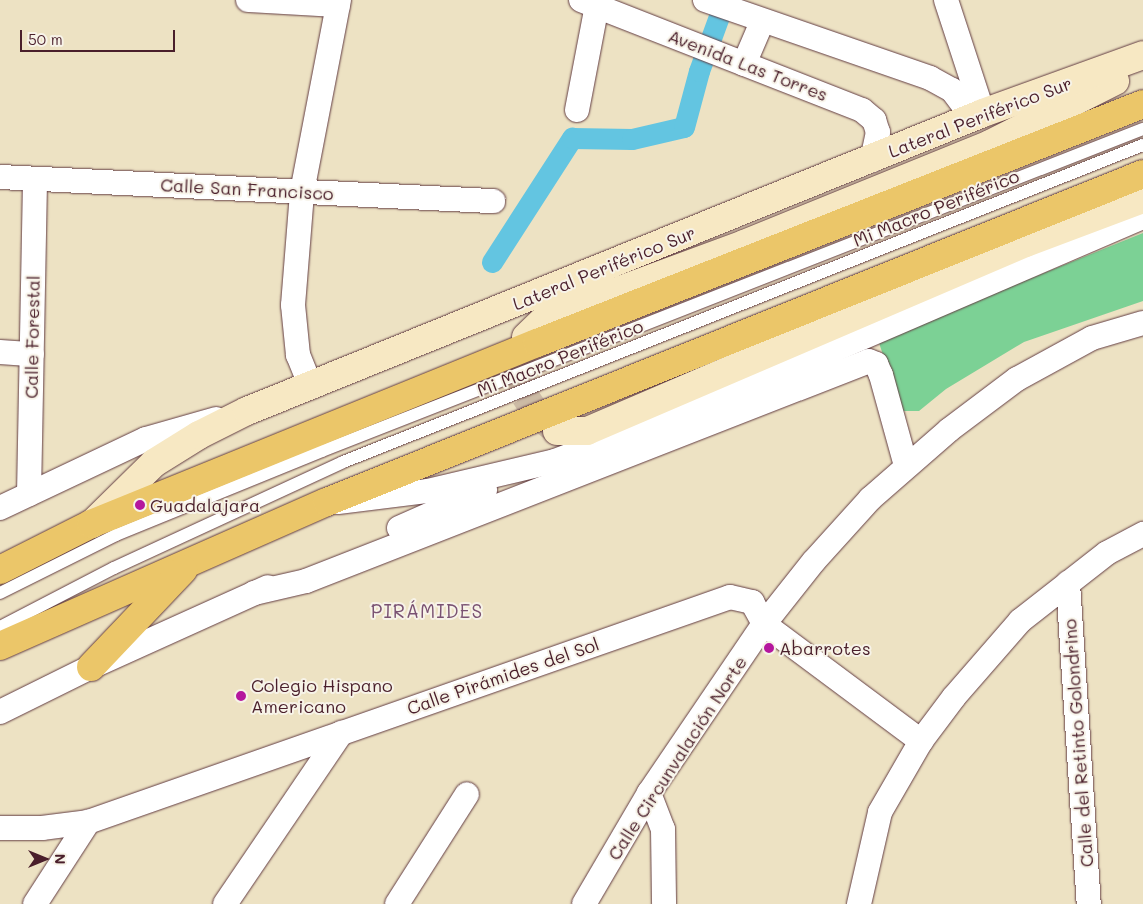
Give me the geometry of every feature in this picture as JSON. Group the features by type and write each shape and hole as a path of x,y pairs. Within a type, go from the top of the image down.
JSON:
{"highway":[{"path":"0,570 91,524 537,343 1143,104"},
{"path":"0,646 327,502 1143,174"},
{"path":"91,667 191,561"}],"main road":[{"name":"Lateral Periférico Sur","path":"91,524 154,463 247,411 872,160 978,115 1143,55"},
{"path":"526,337 547,317 744,244 990,144 1126,75 1143,62"},
{"path":"557,431 587,431 1026,243 1143,199"}],"street":[{"path":"248,0 338,2 302,192 293,305 298,356 311,386"},
{"path":"705,0 758,20 930,78 952,90 978,115"},
{"path":"946,0 978,115"},
{"path":"577,110 592,2"},
{"name":"Avenida Las Torres","path":"592,2 868,113 878,132 872,160"},
{"path":"742,63 758,20"},
{"name":"Calle San Francisco","path":"0,177 493,201"},
{"name":"Calle Forestal","path":"29,494 35,179"},
{"path":"0,712 91,667 254,593 555,461 734,393 1143,217"},
{"name":"Calle Circunvalación Norte","path":"584,904 649,793 764,624 814,561 906,466 1017,379 1056,355 1092,338 1143,323"},
{"path":"0,352 32,354"},
{"path":"254,593 306,581 869,361 876,364 881,375 906,466"},
{"path":"0,508 146,439 247,411"},
{"path":"327,502 428,491 555,461"},
{"path":"859,904 880,812 921,741 986,657 1020,621 1107,553 1143,534"},
{"name":"Calle del Retinto Golondrino","path":"1068,583 1089,904"},
{"name":"Calle Pirámides del Sol","path":"0,828 42,828 88,822 730,597 752,602 764,624"},
{"path":"764,624 921,741"},
{"path":"225,904 341,733"},
{"path":"649,793 663,829 664,904"},
{"path":"398,904 467,794"},
{"path":"35,904 88,822"}],"lane":[{"name":"Mi Macro Periférico","path":"0,593 116,535 322,451 1143,129"},
{"name":"Mi Macro Periférico","path":"0,627 114,568 343,462 1143,145"}],"green space":[{"path":"1143,233 1143,301 1024,342 946,389 919,411 902,411 878,340"}],"waterway":[{"path":"492,262 572,138 632,139 684,127 699,71 725,0"}],"tunnel":[{"path":"526,337 520,366 525,396 538,416 557,431"}],"place":[{"name":"Guadalajara","path":"140,505"},
{"name":"Abarrotes","path":"769,648"},
{"name":"Colegio Hispano Americano","path":"241,696"}],"district":[{"name":"PIRÁMIDES","path":"427,611"}]}
